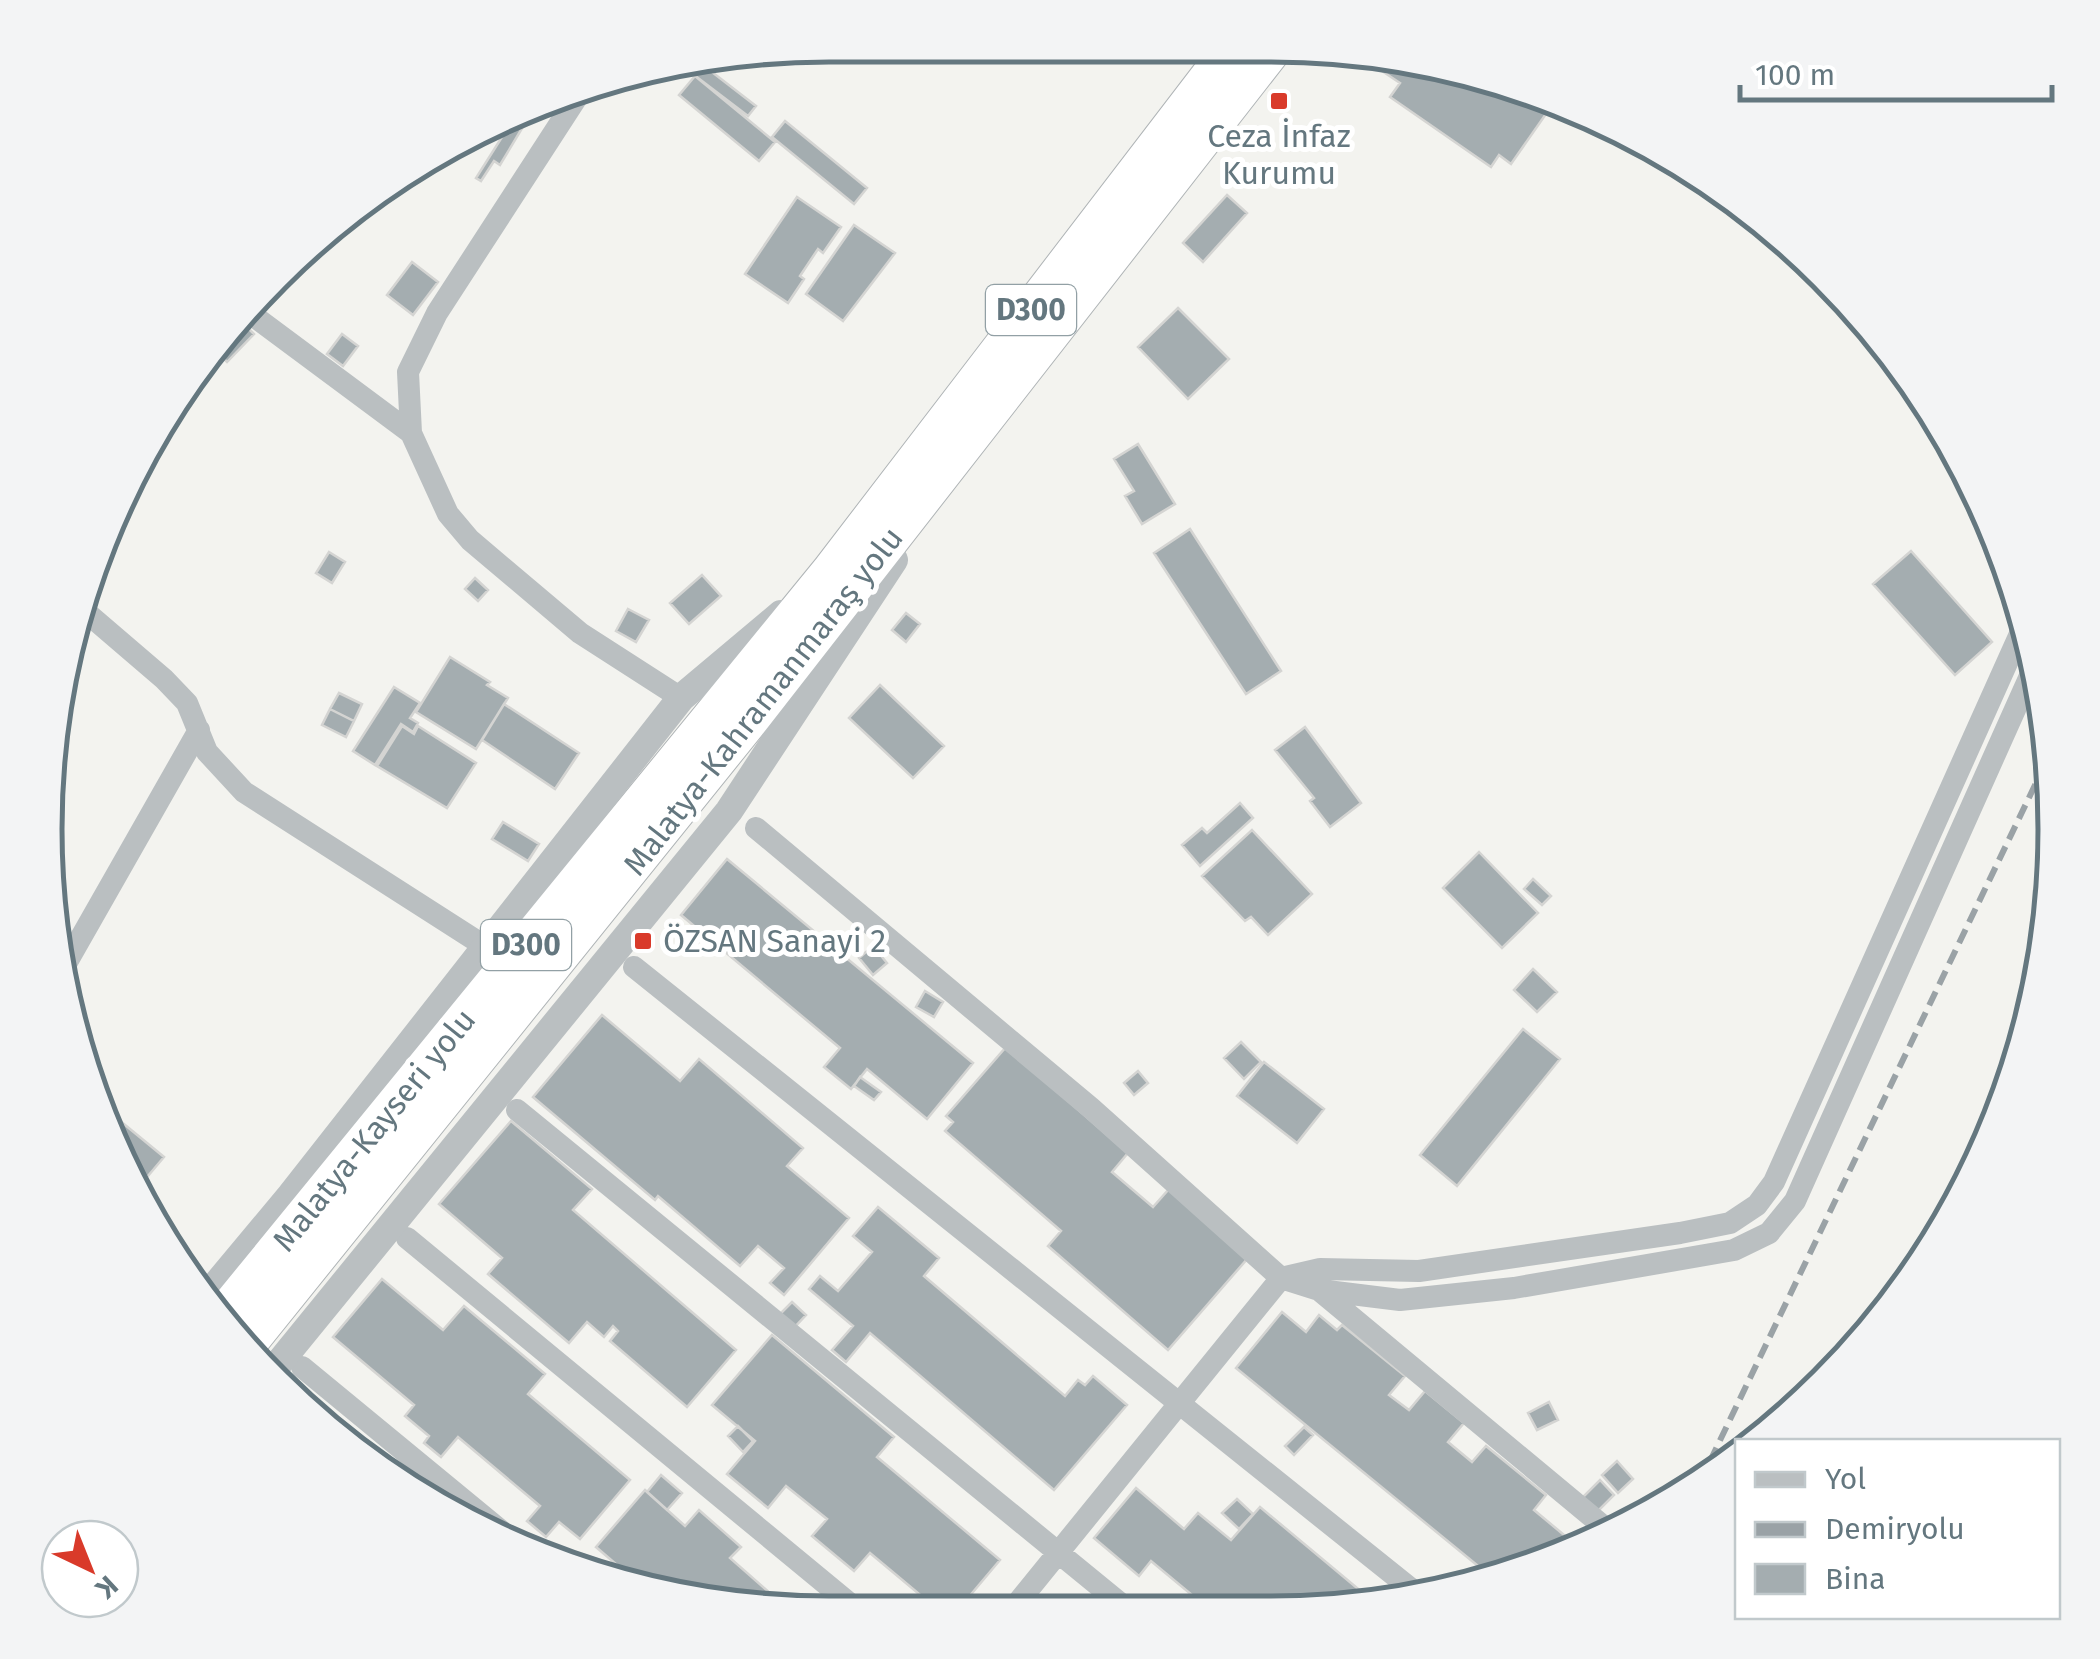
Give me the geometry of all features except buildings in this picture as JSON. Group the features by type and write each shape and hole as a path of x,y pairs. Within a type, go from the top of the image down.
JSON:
{"highway":[{"name":"Malatya-Kayseri yolu","path":"230,1307 832,570 1220,62"},
{"name":"Malatya-Kahramanmaraş yolu","path":"254,1336 979,429 1264,62"}],"street":[{"path":"570,108 437,313 421,344 408,372 411,433 448,514 470,540 580,632 681,698"},
{"path":"258,319 411,433"},
{"path":"279,1363 729,811 979,429"},
{"path":"214,1287 291,1195 681,698 832,570"},
{"path":"93,619 164,678 186,703 207,752 244,792 486,947"},
{"path":"1023,1596 1281,1278 1320,1270 1419,1271 1680,1233 1730,1223 1757,1205 1774,1182 2014,645"},
{"path":"756,828 1091,1108 1281,1278 1319,1290 1400,1300 1514,1288 1734,1250 1769,1233 1795,1201 2024,688"},
{"path":"73,952 199,730"},
{"path":"634,966 1406,1584"},
{"path":"517,1110 1111,1596"},
{"path":"407,1238 843,1596"},
{"path":"1319,1290 1598,1522"},
{"path":"302,1366 475,1509"}],"railway":[{"path":"1713,1456 2036,783"}],"place":[{"name":"Ceza İnfaz Kurumu","path":"1279,101"},
{"name":"ÖZSAN Sanayi 2","path":"643,941"}]}
